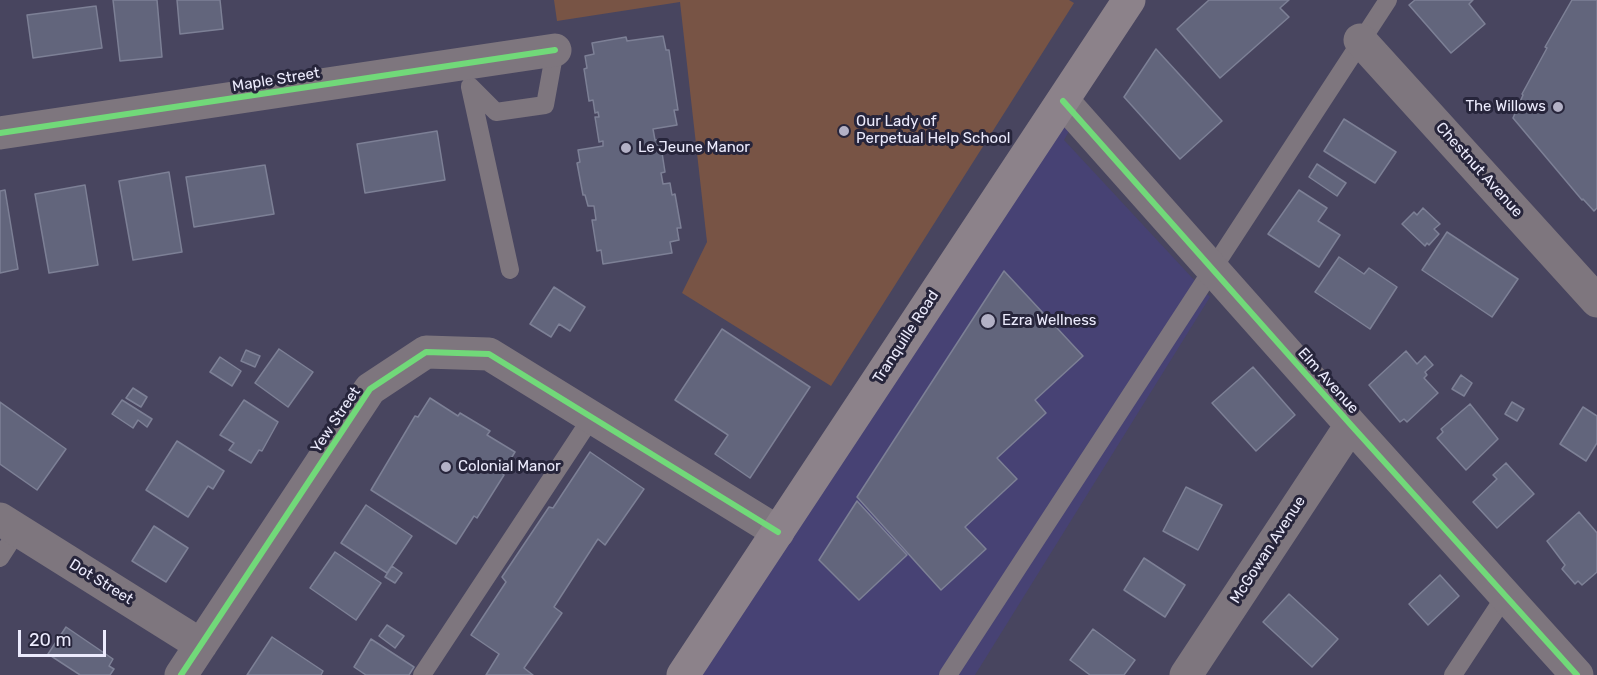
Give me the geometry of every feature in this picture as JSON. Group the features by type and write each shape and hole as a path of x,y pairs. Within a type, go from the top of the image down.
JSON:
{"main road":[{"name":"Tranquille Road","path":"683,675 1130,0"}],"street":[{"name":"Chestnut Avenue","path":"1360,40 1594,291"},
{"name":"Maple Street","path":"0,133 469,75 555,50"},
{"name":"Elm Avenue","path":"1063,101 1577,675"},
{"name":"Yew Street","path":"181,675 370,390 426,352 489,354 778,532"},
{"name":"McGowan Avenue","path":"1186,675 1351,425"},
{"name":"Dot Street","path":"9,525 201,645"}],"lane":[{"path":"948,675 1388,0"},
{"path":"469,75 496,112 546,105 555,50"},
{"path":"469,75 510,270"},
{"path":"422,675 592,417"},
{"path":"0,558 9,525"},
{"path":"1453,675 1505,596"}],"shaded area":[{"name":"Our Lady of Perpetual Help School","path":"554,0 1069,0 1074,3 831,386 682,293 707,242 680,2 557,21"},
{"path":"1077,117 1064,140 1210,297 975,675 683,675 1031,148"}],"building":[{"path":"113,0 157,0 162,57 120,61"},
{"path":"177,0 220,0 223,29 180,34"},
{"path":"1209,0 1289,0 1280,8 1289,17 1220,78 1177,29"},
{"path":"1415,0 1473,0 1469,4 1485,24 1451,53 1409,5"},
{"name":"The Willows","path":"1572,0 1597,0 1597,208 1594,211 1582,200 1513,118 1522,94 1547,48 1545,47"},
{"path":"96,6 102,48 33,58 27,15"},
{"name":"Le Jeune Manor","path":"663,36 666,50 669,50 678,110 674,110 677,125 653,129 655,140 660,140 665,172 661,173 663,184 670,183 672,195 675,194 681,228 677,228 679,240 670,242 672,253 603,264 601,250 597,251 592,220 596,220 594,206 588,206 585,195 583,195 577,163 580,162 578,150 603,146 603,141 599,142 595,117 599,117 598,112 595,113 593,100 589,101 584,69 587,68 585,56 594,54 592,43 626,37 627,41"},
{"path":"1156,49 1222,121 1180,159 1124,97"},
{"path":"1344,119 1396,152 1375,183 1324,151"},
{"path":"437,131 445,180 365,193 357,144"},
{"path":"1317,164 1346,183 1337,196 1309,177"},
{"path":"265,165 274,214 194,227 186,177"},
{"path":"169,172 182,252 133,260 119,181"},
{"path":"85,185 98,265 49,273 35,194"},
{"path":"5,190 18,269 0,273 0,191"},
{"path":"1299,190 1327,208 1318,221 1340,235 1319,267 1268,234"},
{"path":"1423,208 1440,224 1434,229 1439,234 1429,245 1427,243 1425,246 1402,224 1414,212 1417,215"},
{"path":"1447,232 1518,279 1492,317 1422,270"},
{"path":"1339,257 1364,274 1369,268 1397,287 1370,329 1315,292"},
{"path":"1004,271 1083,356 1035,400 1046,413 997,458 1017,479 965,527 986,549 941,590 857,497"},
{"path":"554,287 585,307 570,331 559,324 551,337 530,324"},
{"path":"722,329 810,387 750,478 715,454 728,435 675,400"},
{"path":"279,349 313,372 288,407 255,383"},
{"path":"246,350 260,356 255,367 241,361"},
{"path":"1406,351 1417,364 1425,356 1433,365 1425,372 1427,375 1424,378 1438,393 1407,422 1404,419 1400,422 1369,385"},
{"path":"220,357 241,371 232,386 210,372"},
{"path":"1253,367 1295,415 1256,451 1212,403"},
{"path":"1461,375 1472,383 1464,396 1452,389"},
{"path":"133,388 147,397 141,407 126,398"},
{"name":"Colonial Manor","path":"430,398 458,416 460,413 490,431 487,435 515,452 502,473 504,475 477,518 474,516 456,544 371,490 415,416 418,417"},
{"path":"122,400 152,419 147,427 138,420 133,428 112,414"},
{"path":"244,400 278,422 262,451 259,450 251,463 229,450 234,443 220,435"},
{"path":"0,402 66,449 37,490 0,464"},
{"path":"1512,402 1524,409 1517,421 1505,414"},
{"path":"1470,404 1498,439 1466,470 1437,438 1443,432 1441,429"},
{"path":"1583,407 1597,416 1597,443 1586,461 1560,444"},
{"path":"177,441 224,471 213,489 208,486 188,517 146,490"},
{"path":"590,452 644,489 605,545 598,539 554,607 562,613 524,668 533,675 486,675 499,654 471,635 506,582 502,577 549,507 553,508"},
{"path":"1506,463 1534,494 1497,528 1473,502 1497,479 1493,475"},
{"path":"1186,487 1222,505 1198,550 1163,531"},
{"path":"857,501 907,555 859,600 819,560"},
{"path":"366,505 412,536 387,573 341,543"},
{"path":"1579,512 1597,533 1597,572 1582,585 1578,581 1575,584 1562,569 1565,565 1547,541"},
{"path":"154,526 188,548 166,582 132,561"},
{"path":"335,552 381,583 356,620 310,588"},
{"path":"1144,558 1185,585 1165,617 1124,590"},
{"path":"392,566 402,573 395,583 385,577"},
{"path":"1440,575 1459,596 1428,625 1409,604"},
{"path":"1289,594 1338,639 1312,667 1263,622"},
{"path":"387,625 404,636 395,648 379,636"},
{"path":"66,627 113,659 109,666 114,669 110,675 80,675 48,654"},
{"path":"1093,629 1135,660 1124,675 1090,675 1070,660"},
{"path":"272,637 323,671 321,675 247,675"},
{"path":"371,639 414,667 409,675 366,675 354,667"}],"cycle path":[{"path":"0,133 555,50"},
{"path":"1063,101 1577,675"},
{"path":"181,675 370,389 426,352 489,354 778,532"}],"place":[{"name":"The Willows","path":"1558,107"},
{"name":"Our Lady of Perpetual Help School","path":"844,131"},
{"name":"Le Jeune Manor","path":"626,148"},
{"name":"Ezra Wellness","path":"988,321"},
{"name":"Colonial Manor","path":"446,467"}]}
